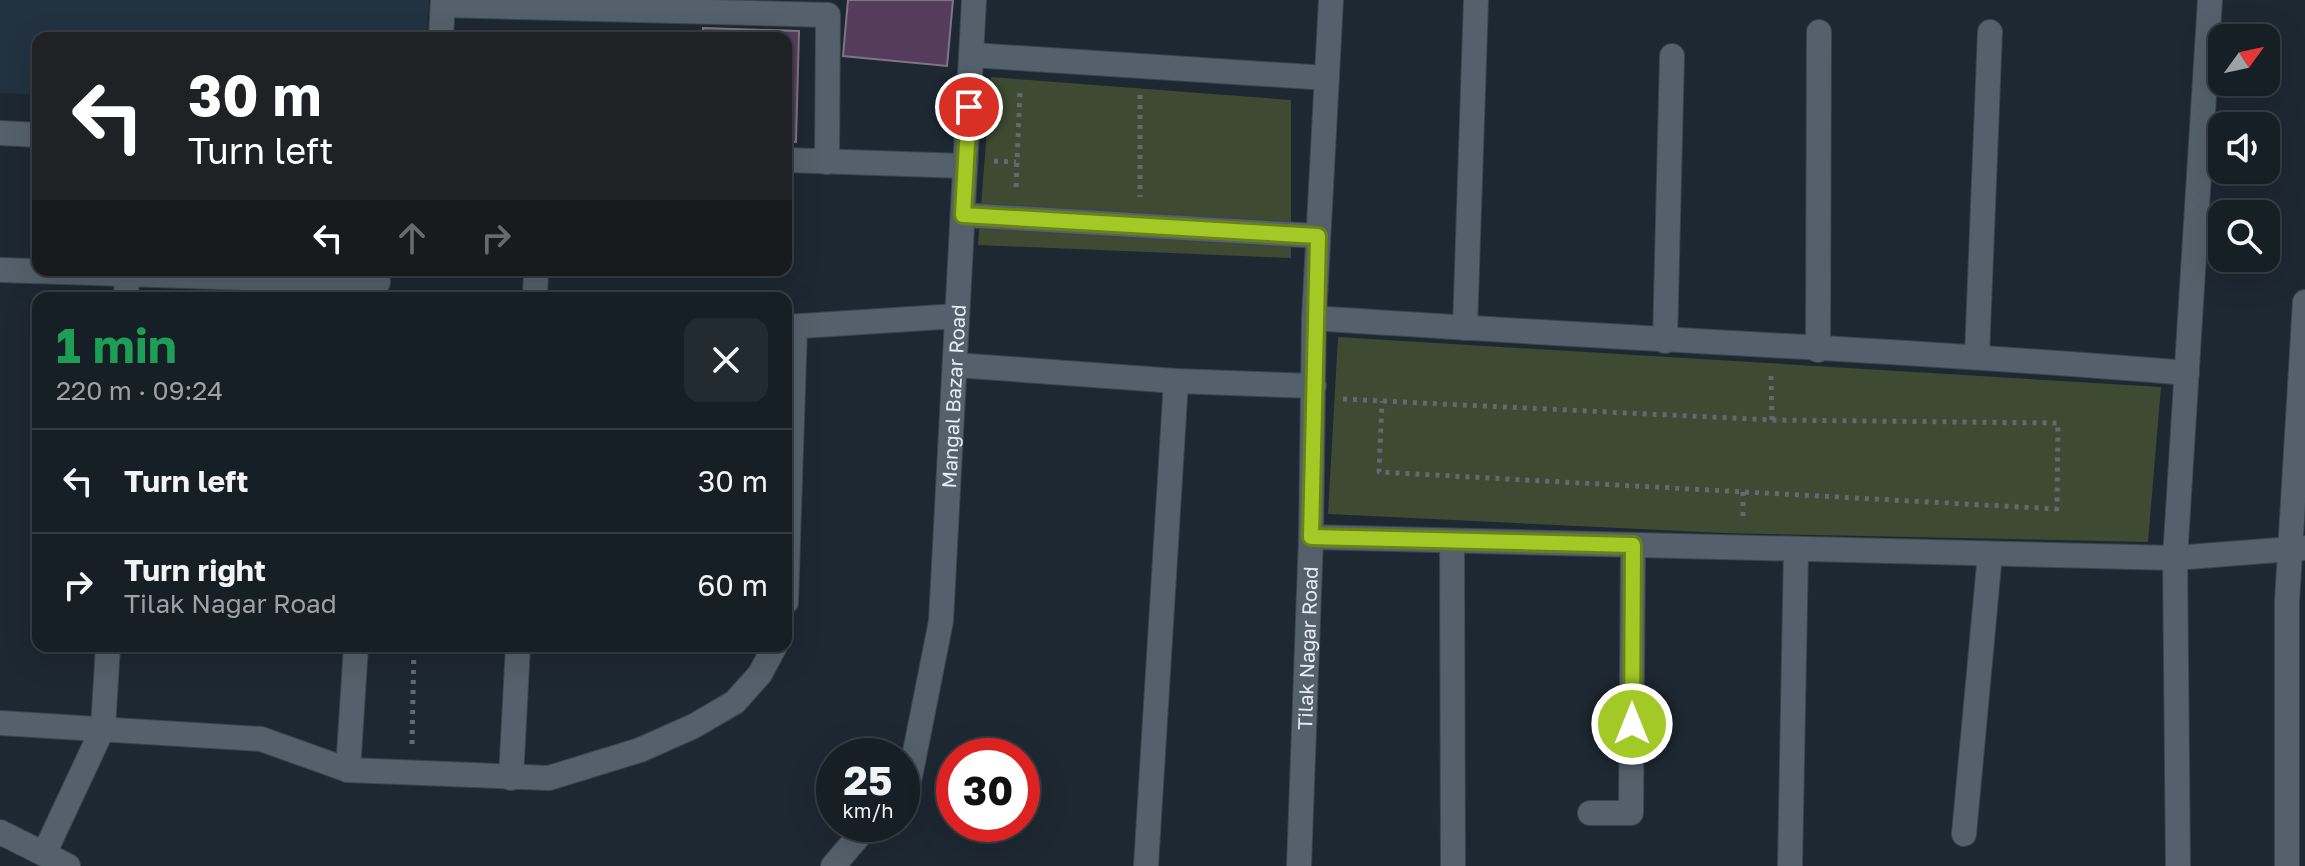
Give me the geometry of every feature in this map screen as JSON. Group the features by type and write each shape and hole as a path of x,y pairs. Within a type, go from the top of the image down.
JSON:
{"street":[{"name":"Mangal Bazar Road","path":"918,738 941,621 974,0"},
{"name":"Tilak Nagar Road","path":"1299,866 1311,537 1314,318 1331,0"},
{"path":"1465,328 1476,0"},
{"path":"2178,866 2175,558 2210,0"},
{"path":"441,32 443,3 791,6 828,15 827,162"},
{"path":"1818,350 1819,32"},
{"path":"1977,355 1990,32"},
{"path":"972,55 1327,78"},
{"path":"1665,341 1672,56"},
{"path":"0,133 32,135"},
{"path":"792,160 965,166"},
{"path":"963,215 1318,236"},
{"path":"0,270 32,274"},
{"path":"47,276 126,286 377,283"},
{"path":"2287,866 2305,302"},
{"path":"792,327 957,316"},
{"path":"1314,318 1818,350 1977,355 2187,373"},
{"path":"956,365 1176,381 1314,386"},
{"path":"1146,866 1176,381"},
{"path":"1311,537 2175,558 2297,548"},
{"path":"1452,541 1453,866"},
{"path":"1590,813 1631,813 1633,545"},
{"path":"1790,866 1796,551"},
{"path":"1964,834 1990,554"},
{"path":"44,854 103,728 108,652"},
{"path":"348,770 356,652"},
{"path":"511,778 518,652"},
{"path":"0,723 261,739 348,770 549,778 640,750 694,726 735,702 760,674 772,652"},
{"path":"0,832 68,866"},
{"path":"833,866 854,842"}],"path":[{"path":"1015,196 1020,83"},
{"path":"1140,90 1140,202"},
{"path":"1771,347 1772,420"},
{"path":"1382,401 1772,420 2058,423 2057,509 1379,472 1382,401"},
{"path":"411,773 414,652"}],"shaded area":[{"path":"0,0 429,0 427,32 32,32 32,95 0,93"}],"green space":[{"path":"991,77 1291,100 1291,258 978,245"},
{"path":"1338,337 2161,387 2148,542 1725,533 1328,514"}],"building":[{"path":"848,0 953,0 947,66 843,56"},
{"path":"703,28 799,31 796,142 792,142 792,32 703,32"}],"route":[{"path":"969,107 963,215 1318,236 1311,537 1633,545 1632,724"}]}
